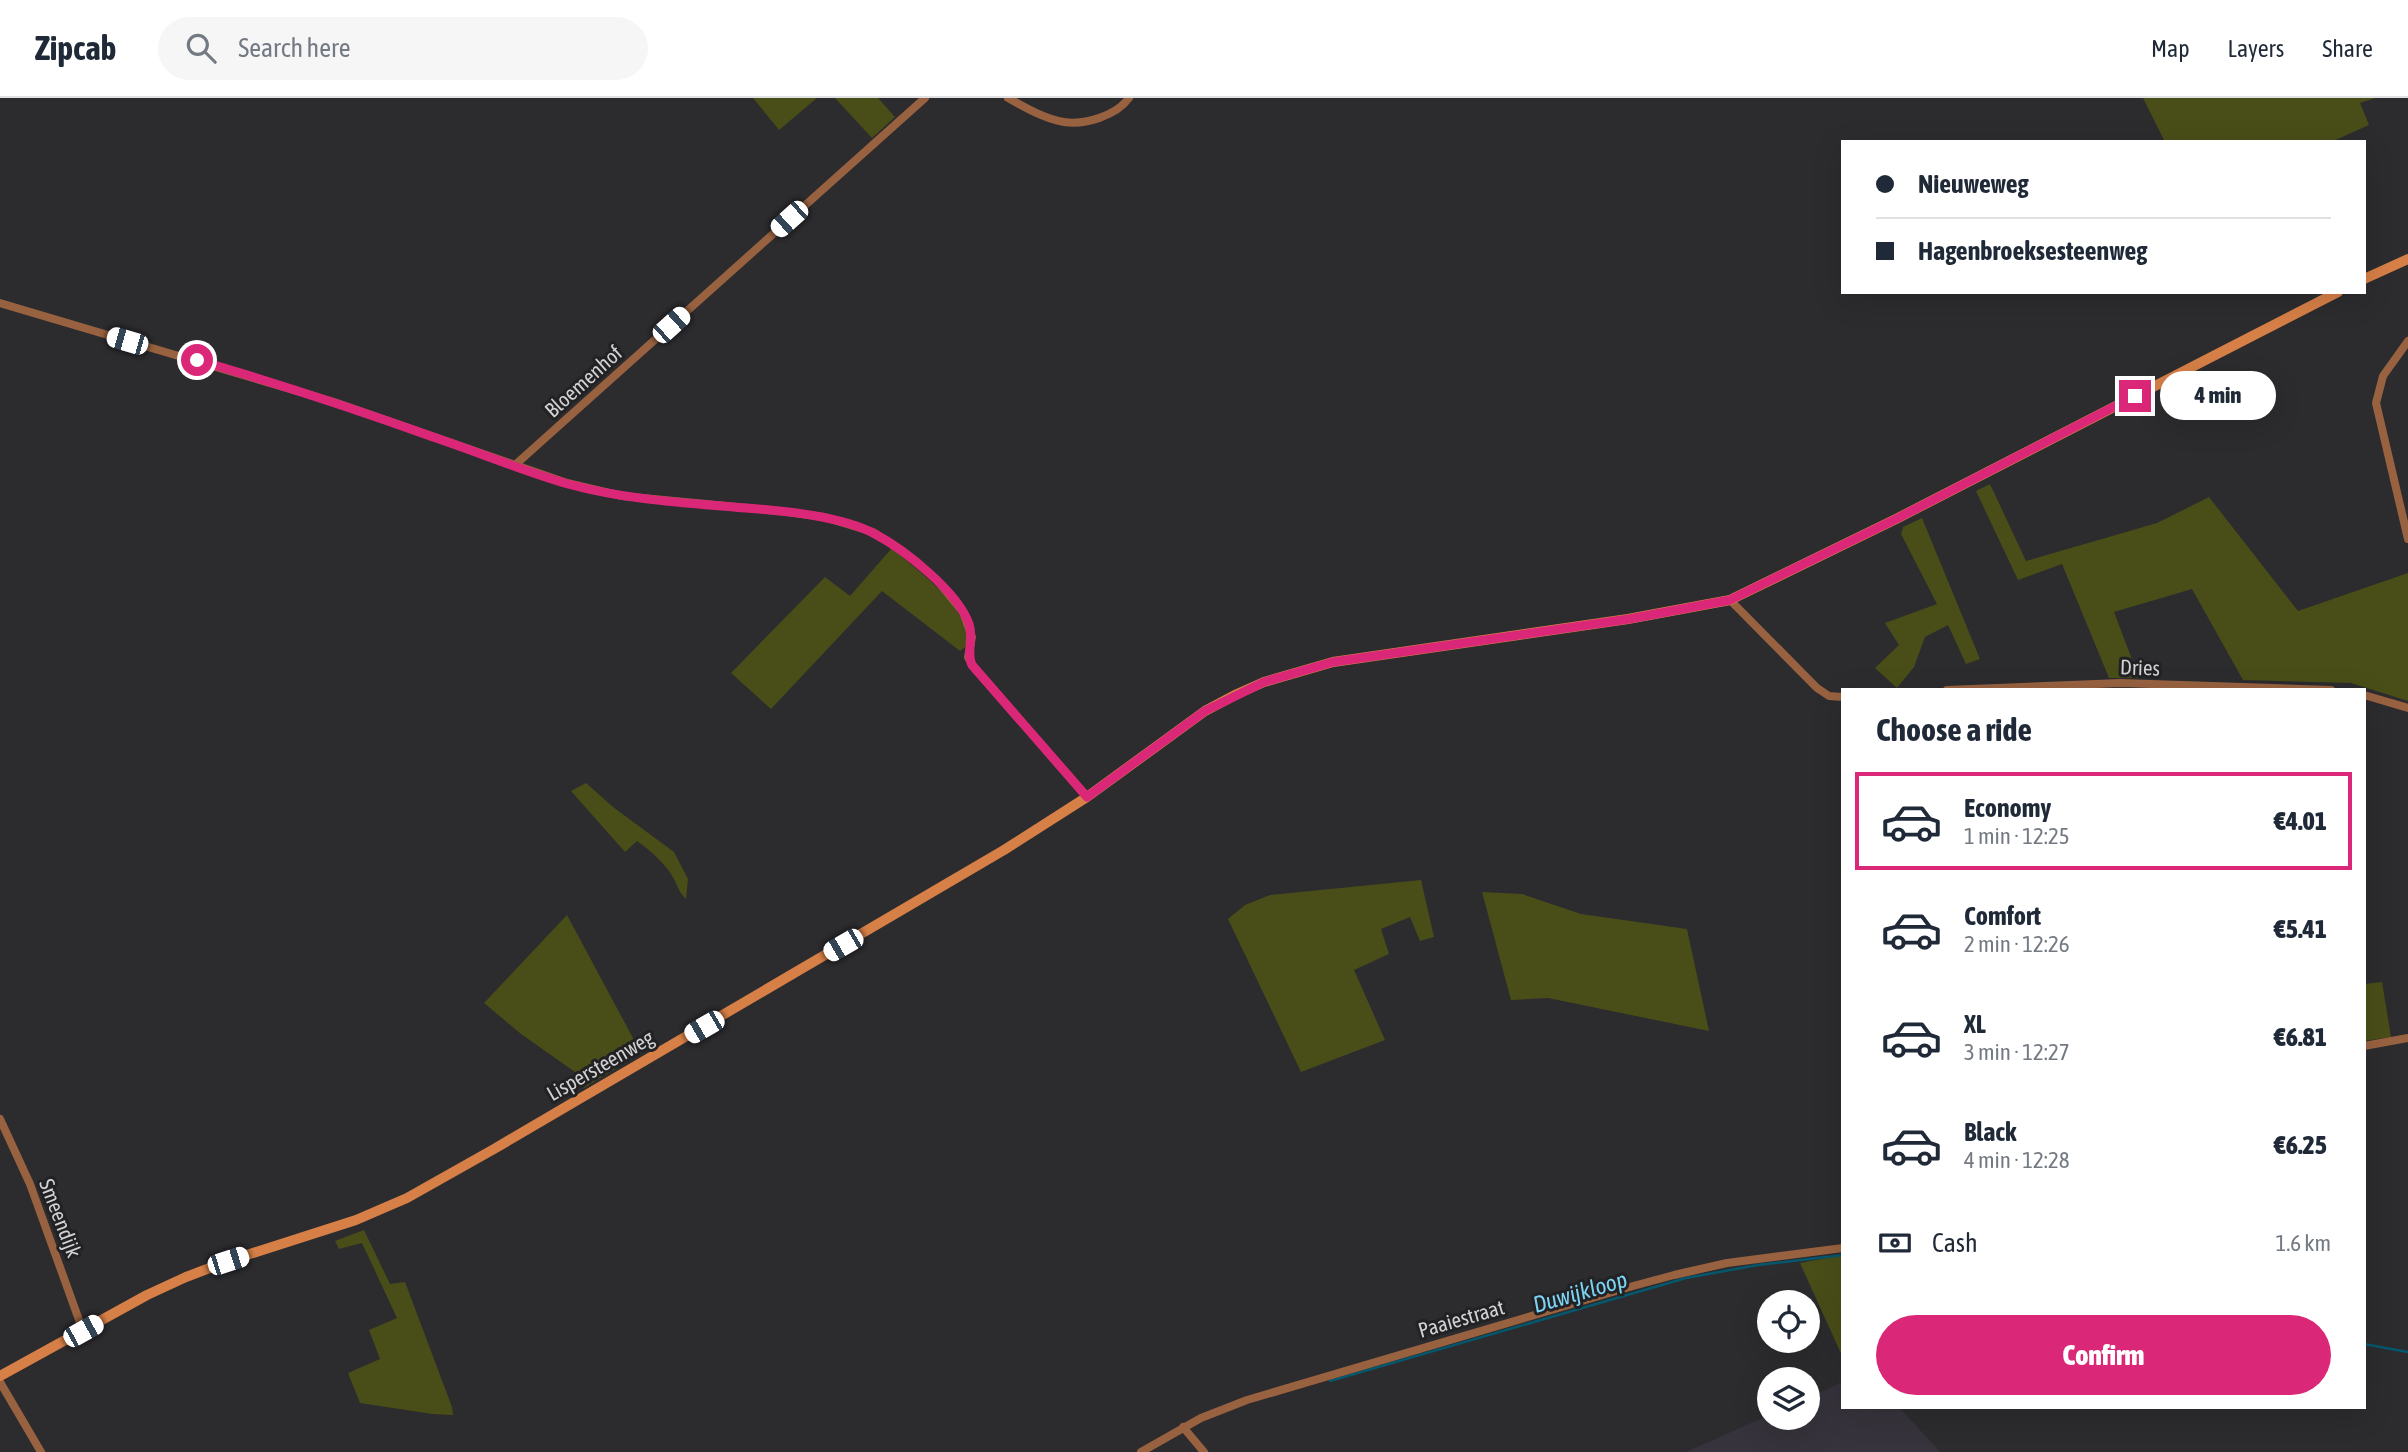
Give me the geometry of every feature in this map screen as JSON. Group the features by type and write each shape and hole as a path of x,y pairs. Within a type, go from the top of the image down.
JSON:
{"street":[{"name":"Bloemenhof","path":"515,465 925,98"},
{"path":"1008,98 1044,116 1064,122 1105,116 1116,111 1129,98"},
{"path":"2366,278 2408,259"},
{"name":"Lispersteenweg","path":"0,1376 147,1295 207,1269 356,1220 407,1198 969,870 1087,797 1205,711 1264,682 1333,662 1629,619 1730,600 1896,519 2334,294"},
{"path":"2,306 334,402 567,484 622,496 824,517 873,532 904,552 936,579 963,612 972,637 968,657 972,665 1087,797"},
{"path":"2408,341 2383,376 2376,403 2408,539"},
{"path":"1730,600 1817,688 1829,696 1841,697"},
{"name":"Dries","path":"1997,688 2121,683 2271,688"},
{"path":"2366,696 2408,708"},
{"path":"2366,1046 2408,1038"},
{"name":"Smeendijk","path":"0,1119 30,1184 83,1331"},
{"name":"Paaiestraat","path":"1141,1452 1184,1427 1247,1399 1674,1275 1727,1264 1841,1248"},
{"path":"0,1382 41,1452"},
{"path":"1184,1427 1204,1452"}],"shaded area":[{"path":"1841,1383 1841,1409 1901,1409 1940,1452 1686,1452 1757,1420 1757,1430 1820,1430 1820,1393"}],"green space":[{"path":"753,98 817,98 779,130"},
{"path":"835,98 878,98 895,117 872,138"},
{"path":"2143,98 2375,98 2360,103 2369,125 2335,140 2164,140"},
{"path":"1990,484 2026,561 2157,523 2209,497 2298,611 2408,573 2408,701 2351,683 2243,680 2192,589 2114,612 2139,678 2109,678 2062,564 2018,580 1976,491"},
{"path":"1922,518 1980,659 1966,664 1948,625 1925,637 1914,667 1897,688 1875,668 1899,645 1885,623 1937,604 1901,534 1903,527"},
{"path":"892,548 952,603 961,617 968,645 960,651 882,591 771,709 731,673 825,577 850,596"},
{"path":"586,783 613,807 674,852 688,879 686,899 658,858 637,841 625,852 571,791"},
{"path":"1421,880 1434,937 1420,941 1410,917 1381,929 1389,954 1354,970 1385,1040 1301,1072 1228,919 1245,905 1270,895"},
{"path":"1482,892 1522,894 1581,914 1687,929 1709,1031 1548,998 1511,1000"},
{"path":"567,915 641,1053 584,1088 575,1072 521,1034 484,1003"},
{"path":"2382,982 2391,1037 2366,1041 2366,984"},
{"path":"364,1230 390,1284 405,1282 453,1415 360,1403 348,1373 380,1359 369,1330 397,1318 362,1243 339,1249 335,1241"},
{"path":"1841,1255 1841,1354 1820,1307 1820,1290 1812,1290 1800,1263"}],"waterway":[{"name":"Duwijkloop","path":"1330,1381 1686,1278 1758,1265 1841,1255"},
{"name":"Duwijkloop","path":"2366,1344 2408,1352"}],"route":[{"path":"197,360 334,402 567,484 622,496 824,517 873,532 904,552 936,579 963,612 972,637 968,657 972,665 1087,797 1205,711 1264,682 1333,662 1629,619 1730,600 1896,519 2135,396"}]}
